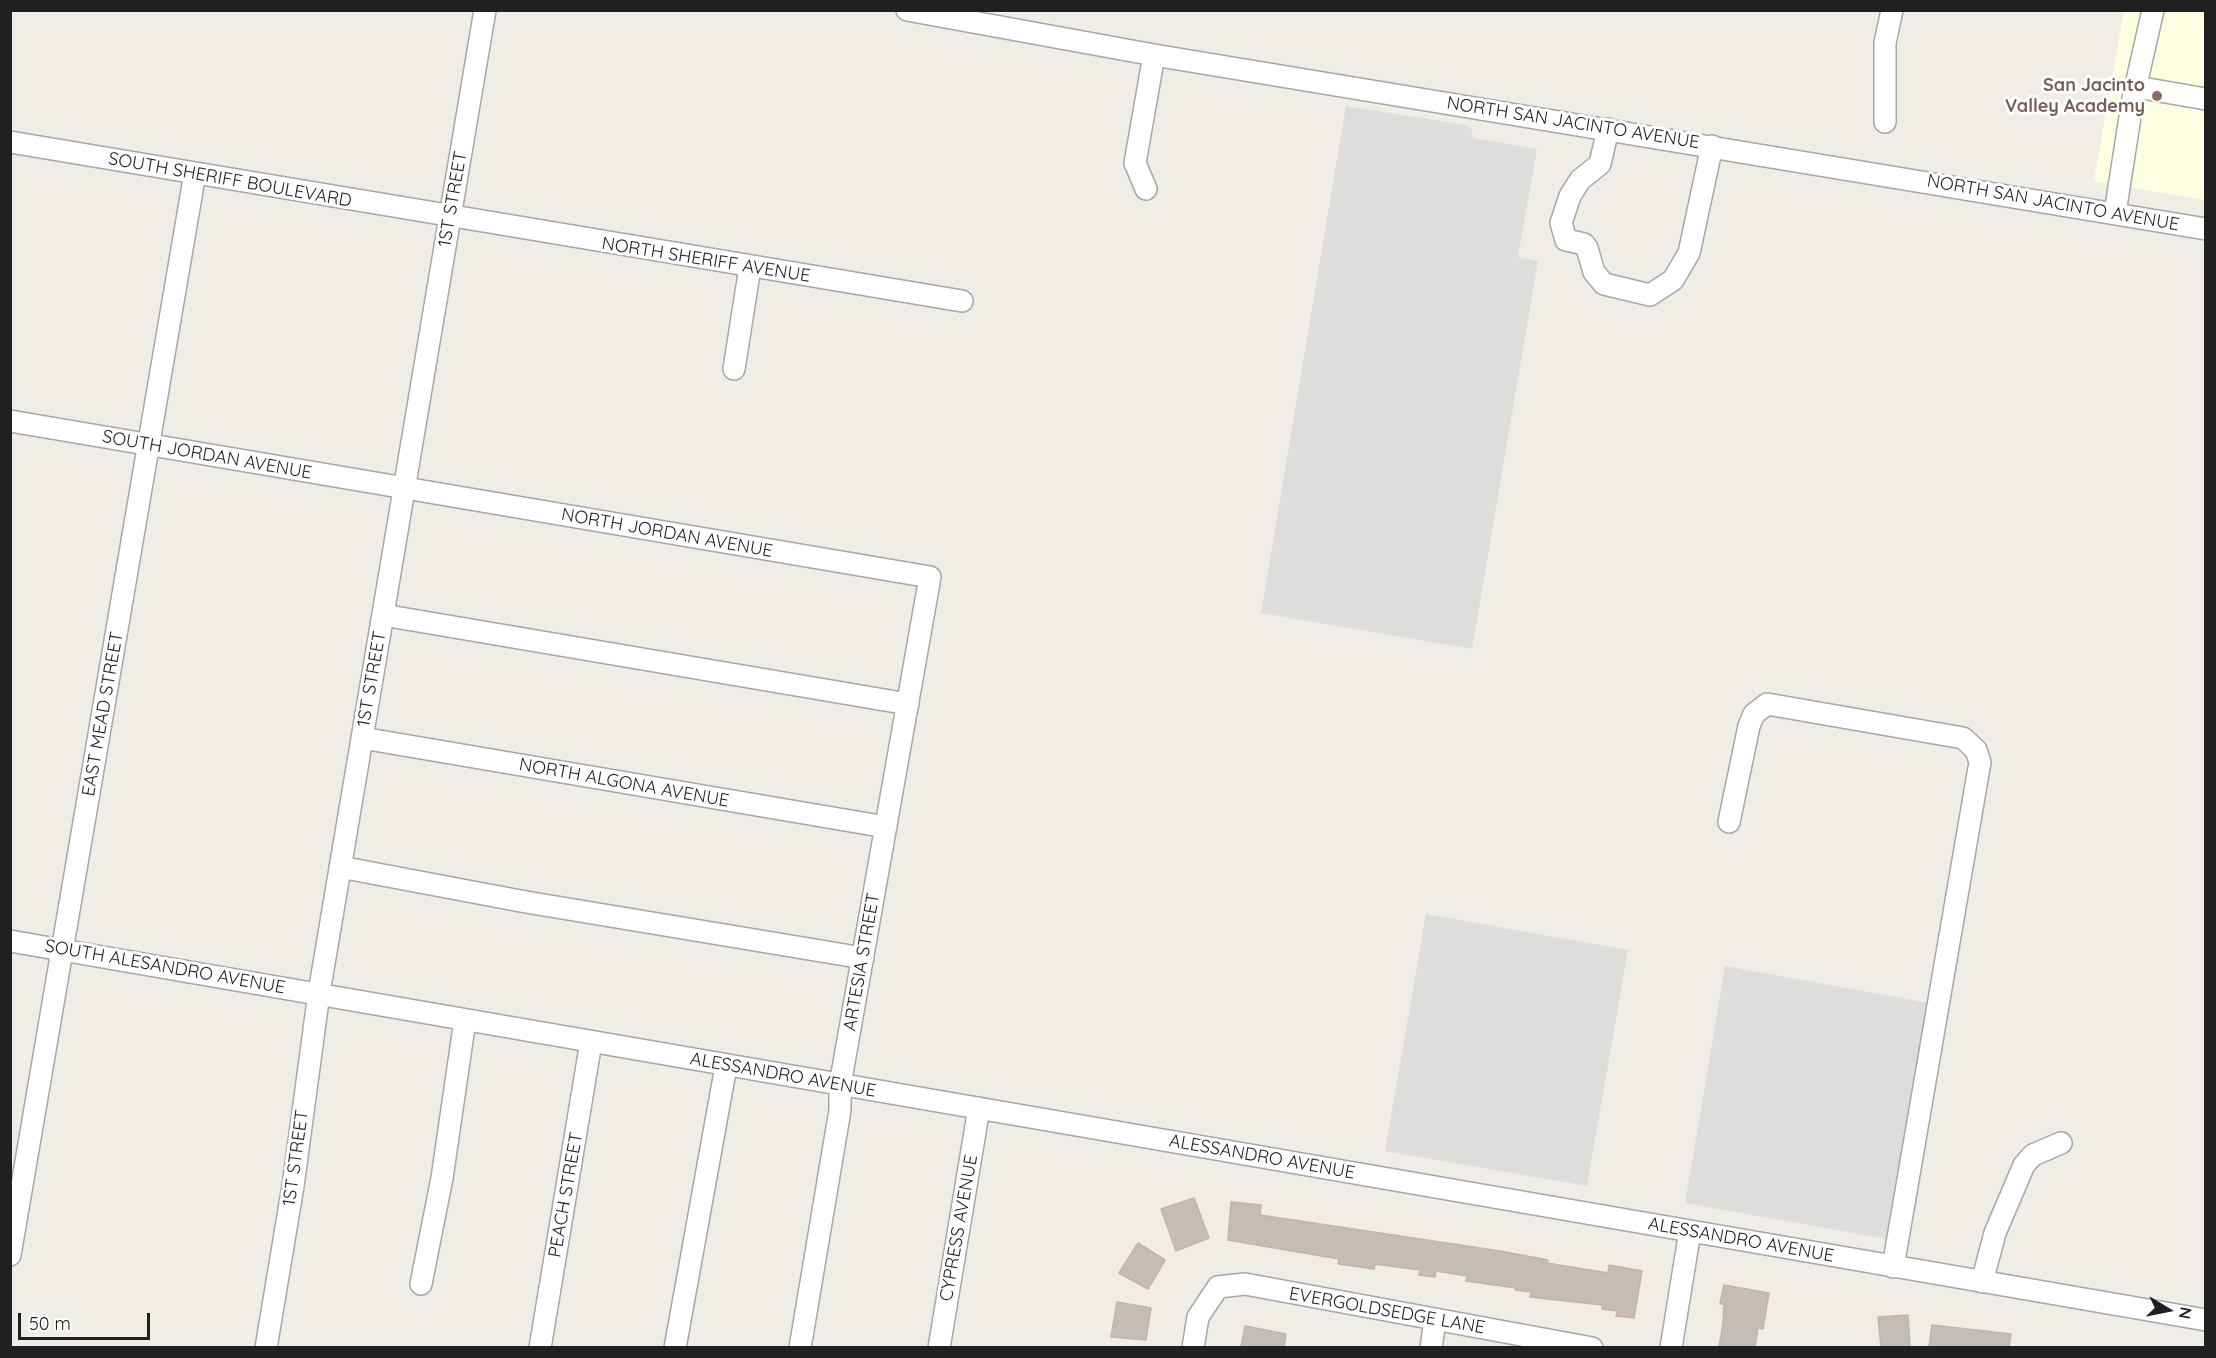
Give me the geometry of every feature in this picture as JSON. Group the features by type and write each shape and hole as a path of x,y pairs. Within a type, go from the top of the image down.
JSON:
{"street":[{"name":"1ST STREET","path":"266,1347 293,1186 319,993 485,10"},
{"name":"NORTH SAN JACINTO AVENUE","path":"907,10 945,13 1155,55 2205,229"},
{"path":"1885,122 1886,43 1892,10"},
{"path":"2115,213 2136,87 2153,10"},
{"path":"1146,189 1136,163 1155,55"},
{"path":"2136,87 2205,99"},
{"path":"1608,129 1600,164 1580,180 1570,196 1561,223 1566,240 1584,244 1587,248 1594,272 1604,284 1650,295 1673,280 1689,253 1712,146"},
{"name":"SOUTH SHERIFF BOULEVARD","path":"10,142 450,217"},
{"name":"EAST MEAD STREET","path":"10,1255 195,173"},
{"name":"NORTH SHERIFF AVENUE","path":"450,217 962,301"},
{"path":"734,369 750,267"},
{"name":"SOUTH JORDAN AVENUE","path":"10,421 404,488"},
{"name":"NORTH JORDAN AVENUE","path":"404,488 930,577"},
{"name":"ARTESIA STREET","path":"800,1347 840,1110 840,1085 930,577"},
{"path":"383,615 908,704"},
{"path":"1729,822 1749,726 1754,714 1767,704 1963,738 1976,750 1980,762 1893,1267"},
{"name":"NORTH ALGONA AVENUE","path":"362,738 886,827"},
{"path":"340,867 526,902 863,958"},
{"name":"SOUTH ALESANDRO AVENUE","path":"10,941 319,993"},
{"name":"ALESSANDRO AVENUE","path":"319,993 726,1066 979,1107 2205,1320"},
{"path":"421,1284 442,1178 465,1020"},
{"name":"PEACH STREET","path":"540,1347 591,1042"},
{"path":"675,1347 726,1066"},
{"name":"CYPRESS AVENUE","path":"939,1347 979,1107"},
{"path":"1982,1282 1995,1233 2024,1165 2033,1155 2061,1143"},
{"path":"1671,1347 1690,1232"},
{"name":"EVERGOLDSEDGE LANE","path":"1193,1347 1198,1317 1218,1287 1245,1284 1592,1347"},
{"path":"1431,1347 1435,1320"}],"shaded area":[{"name":"San Jacinto Valley Academy","path":"2124,11 2205,11 2205,200 2094,181"},
{"path":"1346,106 1466,125 1472,130 1473,138 1537,149 1518,257 1538,261 1472,649 1261,613"},
{"path":"1426,914 1628,950 1587,1186 1385,1151"},
{"path":"1725,966 1929,1003 1887,1239 1685,1203"}],"building":[{"path":"1194,1198 1209,1238 1176,1251 1161,1209"},
{"path":"1231,1202 1261,1205 1260,1215 1500,1251 1548,1260 1547,1263 1608,1273 1609,1265 1642,1271 1634,1318 1616,1316 1617,1311 1602,1309 1602,1305 1530,1297 1531,1292 1515,1290 1516,1288 1466,1281 1467,1276 1436,1271 1435,1277 1419,1275 1420,1270 1375,1264 1374,1269 1338,1264 1339,1259 1228,1240"},
{"path":"1138,1243 1165,1260 1148,1289 1119,1273"},
{"path":"1724,1285 1769,1293 1763,1329 1758,1328 1755,1347 1719,1347 1724,1304 1720,1304"},
{"path":"1117,1302 1151,1308 1146,1340 1111,1337"},
{"path":"1908,1315 1910,1347 1881,1347 1878,1317"},
{"path":"1932,1325 2011,1334 2009,1347 1929,1347"},
{"path":"1245,1326 1286,1334 1284,1347 1241,1347"}],"place":[{"name":"San Jacinto Valley Academy","path":"2157,96"}]}
